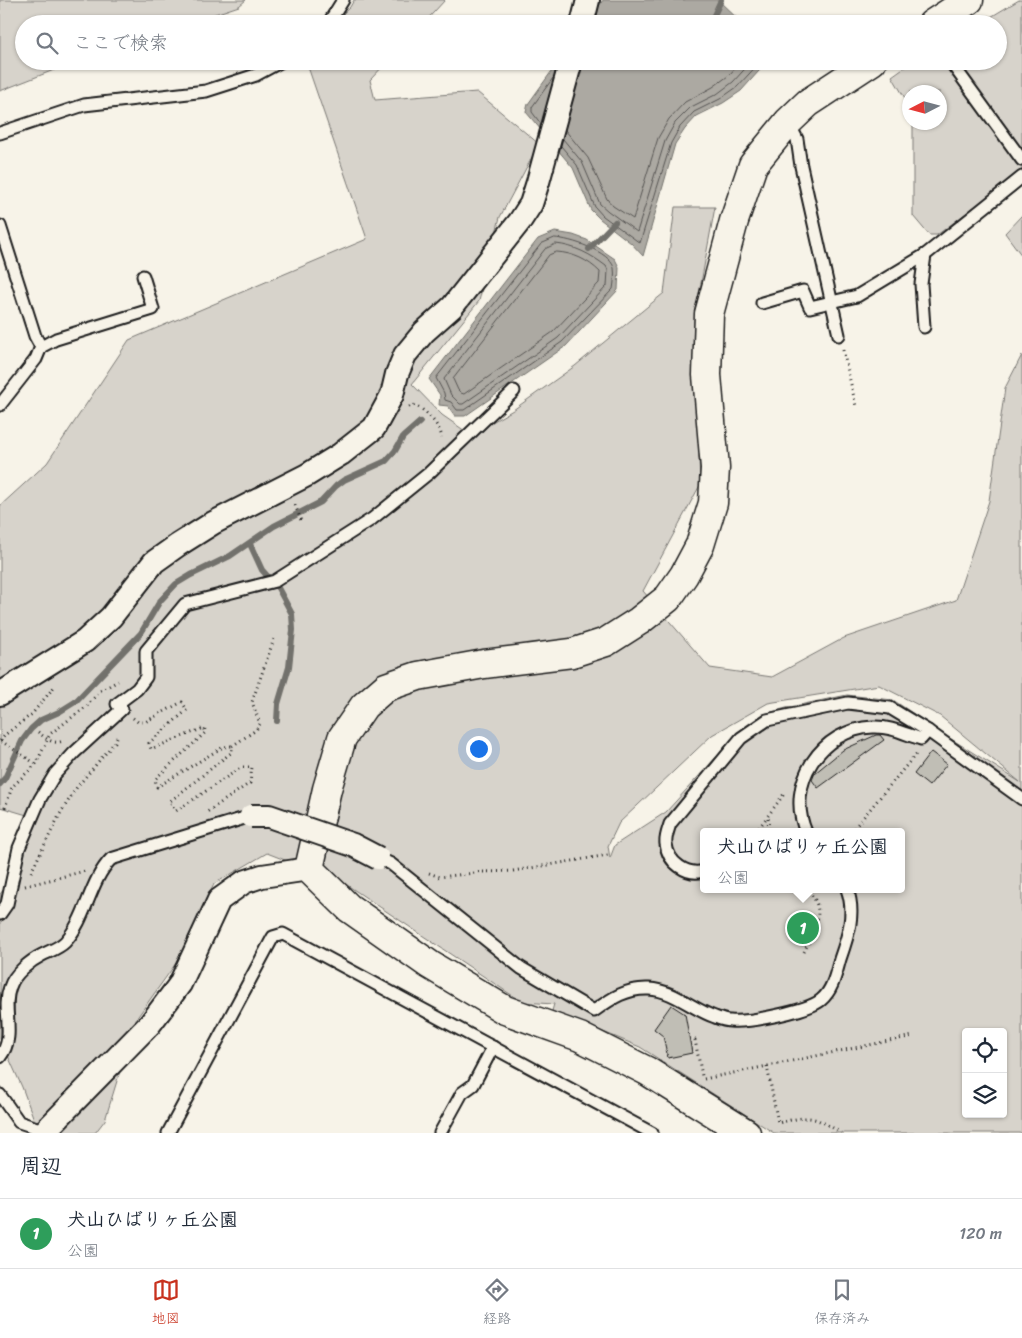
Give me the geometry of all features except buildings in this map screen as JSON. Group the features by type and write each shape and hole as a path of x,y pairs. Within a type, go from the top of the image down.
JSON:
{"street":[{"path":"584,15 588,0"},
{"path":"946,15 969,0"},
{"path":"0,694 85,641 111,617 154,562 170,550 213,523 307,475 341,454 374,428 392,395 397,374 405,355 424,332 452,307 520,222 531,204 569,70"},
{"path":"308,869 327,789 342,738 364,706 386,687 418,676 484,664 572,653 606,642 639,621 668,598 684,575 700,546 713,503 714,468 707,375 709,314 734,221 752,165 788,122 808,103 857,70"},
{"path":"251,816 269,816 353,846 378,858"},
{"path":"308,869 349,908 430,965 504,1010 580,1038 647,1070 735,1130"},
{"path":"43,1133 155,1018 180,984 219,900 244,882 262,876 308,869"}],"lane":[{"path":"334,15 343,0"},
{"path":"0,133 84,105 206,91 256,76 266,70"},
{"path":"957,70 1022,160"},
{"path":"788,122 797,139 801,166 839,334"},
{"path":"762,303 803,291 810,307 857,296 925,255 1022,177"},
{"path":"0,226 35,336 41,347"},
{"path":"924,327 921,284 925,255"},
{"path":"0,405 36,358 41,347 56,338 153,309 143,276"},
{"path":"4,909 19,848 40,799 55,774 74,753 125,711 117,704 137,689 146,676 146,652 185,604 275,581 372,519 429,472 514,391"},
{"path":"700,871 683,870 667,851 666,842 670,824 741,738 767,720 848,703 890,708 925,735 1022,800"},
{"path":"804,828 799,806 801,792 810,766 822,749 841,734 856,729 873,727 890,728 925,735"},
{"path":"0,1057 5,1051 8,1041 7,998 10,985 21,971 39,956 62,946 74,932 102,869 111,859 251,816"},
{"path":"378,858 391,864 521,968 594,1010 628,990 651,989 672,995 713,1016 730,1022 796,1011 813,1005 822,999 831,988 851,927 849,893"},
{"path":"168,1133 273,937 283,934 652,1133"},
{"path":"440,1133 462,1092 473,1085 493,1047"},
{"path":"0,1095 19,1122 37,1128 43,1133"}],"path":[{"path":"839,334 856,406"},
{"path":"404,409 415,404 423,409 441,430 443,440"},
{"path":"295,506 302,523"},
{"path":"125,711 138,722 145,722 182,702 187,710 149,743 151,748 204,728 206,732 155,779 157,787 223,747 232,746 256,730 260,724 252,702 275,636"},
{"path":"5,808 12,787 36,764 50,734 87,706 100,691 122,680"},
{"path":"36,764 0,741 32,714 55,685"},
{"path":"4,909 25,886 60,814 77,787 115,742 126,718 125,711"},
{"path":"854,828 926,742 925,735"},
{"path":"202,816 250,783 252,767 242,767 176,810 169,802 232,752 232,746"},
{"path":"759,828 785,793"},
{"path":"768,817 768,828"},
{"path":"420,869 440,877 513,871 608,855"},
{"path":"25,886 99,867 102,869"},
{"path":"804,952 818,922 818,906 810,893"},
{"path":"690,1041 695,1040 702,1080 913,1036"},
{"path":"766,1066 778,1123 811,1117 841,1133"}],"shaded area":[{"path":"0,0 246,0 239,6 212,15 15,15 15,70 54,70 0,91"},
{"path":"354,0 445,0 431,15 342,15"},
{"path":"1022,0 1022,171 937,235 929,235 913,216 913,130 947,130 947,85 902,85 902,93 892,76 900,70 1007,70 1007,15 994,15"},
{"path":"309,70 379,70 370,80 375,100 477,92 539,144 500,217 479,301 412,384 442,415 465,431 487,425 513,410 575,366 664,293 675,207 715,207 694,321 700,485 643,591 710,668 772,677 844,638 956,600 989,501 1005,388 1022,355 1022,1133 774,1133 640,1047 552,1011 554,1004 522,1002 344,883 267,853 214,884 179,959 136,1019 105,1120 95,1133 39,1133 22,1087 0,1038 0,894 37,818 0,807 0,506 47,463 129,340 367,239","holes":["879,685 940,716 1020,782 893,700 847,695 764,714 739,732 666,812 615,845 610,858 608,846 619,823 712,735 768,703"]},
{"path":"1022,215 1022,256 1005,233"}],"water":[{"path":"603,0 718,0 734,15 593,15"},
{"path":"553,70 760,70 741,91 723,103 697,116 675,144 643,256 631,243 591,210 573,168 526,112 528,104"},
{"path":"555,232 587,240 615,259 619,267 618,290 566,346 465,416 455,416 448,406 439,405 440,395 429,379 538,239"}],"waterway":[{"path":"714,15 721,0"},
{"path":"589,249 615,222"},
{"path":"0,784 5,778 22,741 31,729 41,720 75,702 141,633 160,601 176,584 230,556 274,526 321,502 344,480 386,461 395,451 403,437 420,422"},
{"path":"250,544 262,570 278,588 292,614 293,630 289,667 278,704 277,721"}],"place":[{"name":"犬山ひばりヶ丘公園","path":"803,928"}]}
